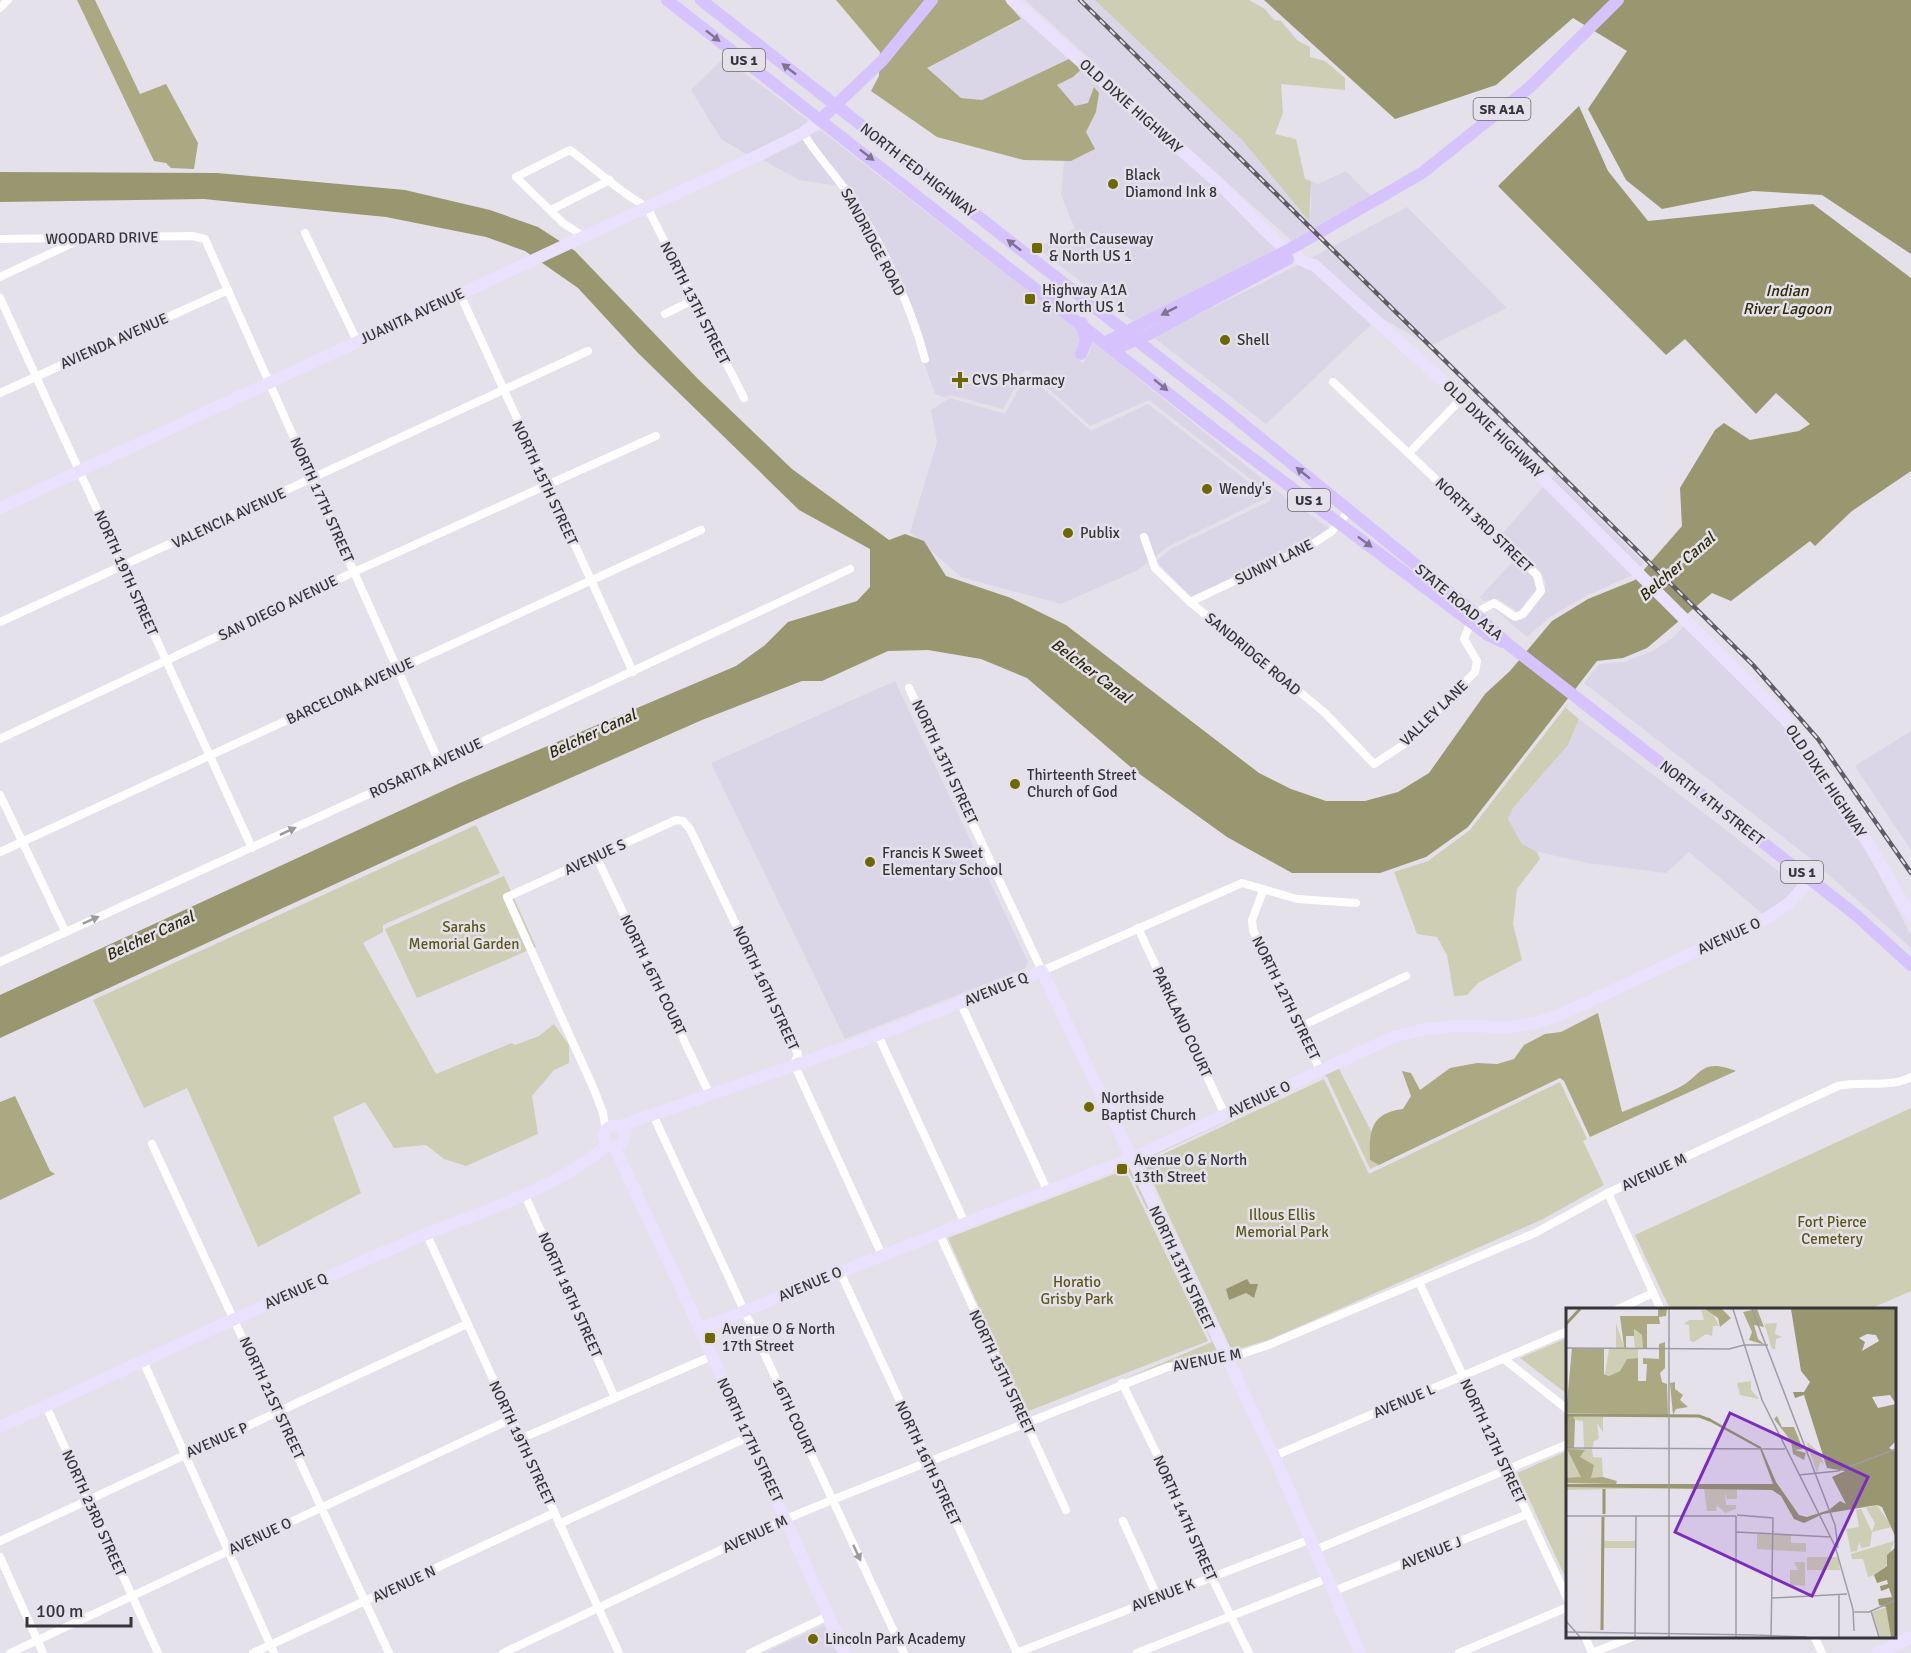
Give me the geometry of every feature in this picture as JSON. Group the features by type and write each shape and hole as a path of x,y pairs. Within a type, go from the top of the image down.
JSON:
{"main road":[{"name":"NORTH FED HIGHWAY","path":"667,0 1082,323"},
{"name":"NORTH FED HIGHWAY","path":"701,0 1131,336"},
{"path":"821,119 882,61 932,0"},
{"name":"SR A1A","path":"1111,345 1299,253 1411,182 1530,87 1618,0"},
{"path":"1081,354 1086,342 1082,323"},
{"name":"US 1","path":"1082,323 1111,345"},
{"name":"STATE ROAD A1A","path":"1131,336 1349,511 1509,645"},
{"name":"STATE ROAD A1A","path":"1111,345 1216,430 1339,523 1473,617"},
{"name":"NORTH 4TH STREET","path":"1509,645 1856,915 1911,965"}],"street":[{"path":"0,8 8,0"},
{"name":"OLD DIXIE HIGHWAY","path":"1012,0 1218,183 1286,248 1306,263 1314,265 1462,398 1786,720 1846,806 1911,916"},
{"name":"JUANITA AVENUE","path":"0,508 647,207 803,133 821,119"},
{"name":"SANDRIDGE ROAD","path":"803,133 845,188 868,226 916,328 925,359"},
{"path":"583,236 563,224 516,177 570,150 610,180 628,197 647,207"},
{"path":"551,210 610,180"},
{"name":"NORTH 13TH STREET","path":"647,207 744,398"},
{"path":"305,233 357,341"},
{"name":"WOODARD DRIVE","path":"0,239 192,236 205,239"},
{"path":"0,277 82,238"},
{"name":"NORTH 17TH STREET","path":"205,239 399,668 439,762"},
{"name":"AVIENDA AVENUE","path":"0,393 228,290"},
{"name":"NORTH 15TH STREET","path":"460,294 633,672"},
{"name":"NORTH 19TH STREET","path":"0,298 252,848"},
{"path":"665,314 693,300"},
{"name":"VALENCIA AVENUE","path":"0,622 588,351"},
{"name":"NORTH 3RD STREET","path":"1334,382 1532,569 1541,583 1539,598 1518,617 1494,603 1473,617"},
{"path":"1409,453 1462,398"},
{"name":"SAN DIEGO AVENUE","path":"0,739 354,572 656,436"},
{"name":"SUNNY LANE","path":"1190,602 1311,545 1331,532 1349,511"},
{"name":"BARCELONA AVENUE","path":"0,852 701,530"},
{"name":"SANDRIDGE ROAD","path":"1144,537 1155,568 1190,602 1324,712 1374,764"},
{"name":"ROSARITA AVENUE","path":"0,962 439,762 850,569"},
{"name":"VALLEY LANE","path":"1374,764 1406,743 1475,672 1477,661 1464,639 1473,617"},
{"name":"NORTH 13TH STREET","path":"909,688 1130,1159 1274,1456 1334,1591 1358,1653"},
{"path":"0,795 66,931"},
{"name":"AVENUE S","path":"614,1136 507,897 676,819 683,821"},
{"name":"NORTH 16TH STREET","path":"683,821 690,829 798,1054 794,1064 882,1255"},
{"name":"NORTH 16TH COURT","path":"596,856 710,1095"},
{"name":"AVENUE O","path":"700,1329 882,1255 1130,1159 1394,1037 1421,1030 1455,1026 1510,1027 1560,1015 1769,917 1789,903 1810,879"},
{"name":"AVENUE Q","path":"0,1427 236,1318 584,1165 614,1136 635,1122 961,1004 1042,971 1235,885 1248,884 1263,891 1297,899 1356,903"},
{"name":"NORTH 12TH STREET","path":"1263,891 1252,920 1253,930 1320,1070"},
{"name":"PARKLAND COURT","path":"1138,928 1225,1116"},
{"path":"1300,1027 1406,976"},
{"path":"961,1004 1048,1192"},
{"path":"878,1035 966,1223"},
{"name":"AVENUE M","path":"503,1653 786,1519 832,1500 1122,1383 1168,1367 1226,1359 1266,1346 1535,1233 1608,1193 1838,1086 1850,1083 1889,1084 1911,1077"},
{"name":"16TH COURT","path":"653,1115 904,1653"},
{"name":"NORTH 17TH STREET","path":"614,1136 623,1163 845,1653"},
{"name":"NORTH 21ST STREET","path":"152,1144 236,1318 389,1653"},
{"path":"593,1157 612,1156 623,1163"},
{"name":"NORTH 18TH STREET","path":"524,1193 615,1398"},
{"path":"1608,1193 1660,1308"},
{"name":"NORTH 19TH STREET","path":"426,1233 619,1653"},
{"name":"NORTH 15TH STREET","path":"939,1233 1066,1510"},
{"name":"NORTH 16TH STREET","path":"840,1272 1017,1653"},
{"name":"NORTH 12TH STREET","path":"1419,1282 1566,1596"},
{"path":"1620,1308 1653,1293"},
{"name":"AVENUE P","path":"0,1541 467,1324"},
{"name":"AVENUE L","path":"1274,1456 1566,1332"},
{"path":"520,1439 712,1356"},
{"path":"1504,1359 1566,1408"},
{"path":"143,1361 272,1649"},
{"name":"NORTH 14TH STREET","path":"1122,1383 1171,1483 1173,1498 1249,1653"},
{"name":"NORTH 23RD STREET","path":"46,1406 158,1653"},
{"name":"AVENUE O","path":"10,1653 511,1419"},
{"path":"559,1524 748,1437"},
{"name":"AVENUE K","path":"1017,1653 1157,1596 1210,1576 1313,1544 1508,1470 1566,1445"},
{"name":"AVENUE N","path":"253,1653 272,1649 367,1601 554,1513"},
{"name":"AVENUE J","path":"1334,1591 1528,1514"},
{"path":"1123,1521 1157,1596"},
{"path":"0,1557 43,1653"},
{"path":"1137,1653 1328,1578"},
{"path":"1459,1653 1566,1608"},
{"path":"750,1653 828,1616"},
{"path":"1883,1652 1911,1637"},
{"path":"1586,1638 1592,1653 1630,1638"},
{"path":"1815,1638 1822,1653"}],"shaded area":[{"path":"77,0 95,0 140,94 166,84 198,143 194,169 171,168 166,163 154,161"},
{"path":"836,0 1005,0 1021,19 927,68 961,98 982,100 1073,57 1084,67 1073,77 1057,85 1075,106 1088,103 1094,87 1099,93 1096,112 1086,132 1095,149 1071,161 1024,160 937,137 871,91 879,76 880,52"},
{"path":"1005,0 1014,0 1286,247 1135,323 1037,248 1075,229 1061,195 1064,161 1071,161 1096,112 1099,93 1094,87 1088,103 1075,106 1057,85 1073,77 1072,57 982,100 961,98 926,68 1021,20"},
{"path":"1025,0 1095,0 1243,141 1308,220 1311,208 1311,181 1318,184 1346,171 1376,201 1294,243"},
{"path":"723,59 812,124 748,155 721,139 691,90"},
{"path":"820,130 1081,332 1083,348 1077,359 1083,363 1090,352 1092,341 1286,498 1329,528 1310,543 1191,597 1156,561 1171,549 1270,501 1271,495 1149,400 1090,426 1028,370 1024,371 1003,409 951,395 944,397 935,394 924,363 929,362 920,326 857,200 808,135"},
{"path":"802,138 839,186 799,180 761,159"},
{"path":"1407,207 1507,308 1430,346 1380,317 1311,258"},
{"path":"1304,262 1374,322 1266,424 1153,337"},
{"path":"1027,374 1091,431 1148,404 1268,497 1169,546 1138,570 1061,604 961,577 910,532 937,442 931,410 950,398 1005,414"},
{"path":"1555,474 1644,563 1640,568 1550,480"},
{"path":"1545,485 1635,574 1586,596 1550,617 1527,637 1492,607 1521,620 1544,593 1546,583 1541,573 1501,535"},
{"path":"1515,559 1536,578 1538,588 1518,612 1498,599 1484,601 1480,597"},
{"path":"1684,625 1774,713 1851,822 1911,935 1911,948 1810,858 1584,683 1599,664 1624,662 1653,651 1675,636"},
{"name":"Francis K Sweet Elementary School","path":"895,681 1028,962 1026,968 845,1039 711,763"},
{"path":"1579,719 1799,887 1765,916 1689,852 1666,873 1587,863 1534,851 1522,844 1508,819 1513,808 1568,745"},
{"path":"1911,731 1911,850 1855,766"},
{"path":"1598,1013 1622,1112 1678,1088 1708,1067 1724,1067 1736,1071 1590,1137 1564,1081 1560,1078 1379,1165 1370,1160 1370,1141 1374,1126 1384,1115 1403,1109 1411,1096 1402,1071 1411,1073 1420,1090 1450,1068 1477,1063 1497,1064 1514,1059 1524,1045 1545,1034 1561,1032"},
{"path":"15,1096 50,1171 55,1174 0,1200 0,1102"},
{"name":"Lincoln Park Academy","path":"824,1625 837,1653 764,1653"}],"green space":[{"path":"1095,0 1249,0 1265,9 1274,20 1281,21 1298,41 1310,47 1310,57 1325,61 1345,78 1345,90 1281,84 1283,113 1275,134 1296,139 1305,179 1311,181 1309,221 1243,141"},
{"path":"1568,704 1566,708 1579,719 1568,745 1513,808 1508,819 1522,844 1537,852 1540,859 1517,889 1513,924 1522,960 1478,983 1467,995 1454,996 1447,955 1437,937 1417,934 1394,872 1428,861 1470,830"},
{"path":"476,825 500,873 383,925 383,932 363,943 436,1074 512,1043 515,1045 539,1036 554,1024 569,1045 569,1063 554,1070 532,1096 538,1134 466,1166 444,1159 426,1145 394,1148 365,1102 333,1117 361,1193 258,1247 187,1088 144,1108 93,1000"},
{"name":"Sarahs Memorial Garden","path":"504,876 536,947 417,998 385,929"},
{"path":"1338,1067 1371,1131 1370,1160 1379,1165 1370,1169 1327,1077 1324,1075 1140,1162 1135,1161"},
{"name":"Illous Ellis Memorial Park","path":"1324,1079 1369,1174 1560,1082 1587,1139 1583,1141 1604,1185 1543,1219 1271,1339 1232,1351 1144,1163"},
{"name":"Fort Pierce Cemetery","path":"1911,1108 1911,1291 1872,1308 1670,1308 1635,1235"},
{"path":"1129,1164 1220,1356 1167,1363 1124,1379 1212,1342 1126,1166"},
{"name":"Horatio Grisby Park","path":"1125,1170 1208,1341 1026,1412 948,1238"},
{"path":"1566,1338 1566,1393 1520,1358"},
{"path":"1566,1451 1566,1579 1517,1473"}],"water":[{"path":"1264,0 1911,0 1911,254 1822,195 1753,191 1662,209 1626,180 1588,109 1627,51 1573,18 1496,85 1395,119"},
{"name":"Indian River Lagoon","path":"1579,106 1608,171 1648,221 1813,204 1911,278 1911,471 1852,511 1815,546 1810,541 1731,601 1712,593 1647,648 1623,658 1597,661 1468,827 1426,857 1380,873 1292,873 1227,837 1134,770 1027,678 981,659 928,650 888,651 822,681 802,681 702,720 466,824 0,1038 0,995 460,783 736,666 765,645 788,622 857,601 870,587 870,549 799,510 638,353 578,288 525,251 486,237 386,217 204,199 0,202 0,172 217,173 405,190 490,210 538,227 575,251 698,379 792,469 889,540 905,534 924,541 946,576 1011,598 1066,625 1259,773 1291,789 1326,801 1365,801 1398,792 1429,773 1485,694 1510,671 1552,621 1588,599 1635,580 1682,526 1680,488 1715,430 1724,423 1750,440 1799,431 1810,424 1776,393 1756,414 1685,339 1666,355 1498,186"},
{"path":"1247,1279 1250,1284 1258,1284 1254,1298 1246,1293 1229,1300 1226,1289"}],"railway":[{"path":"1080,0 1753,665 1818,739 1911,873"}],"place":[{"name":"Black Diamond Ink 8","path":"1113,184"},
{"name":"North Causeway & North US 1","path":"1037,248"},
{"name":"Highway A1A & North US 1","path":"1030,299"},
{"name":"Shell","path":"1225,340"},
{"name":"CVS Pharmacy","path":"960,380"},
{"name":"Wendy's","path":"1207,489"},
{"name":"Publix","path":"1068,533"},
{"name":"Thirteenth Street Church of God","path":"1015,784"},
{"name":"Francis K Sweet Elementary School","path":"870,862"},
{"name":"Northside Baptist Church","path":"1089,1107"},
{"name":"Avenue O & North 13th Street","path":"1122,1169"},
{"name":"Avenue O & North 17th Street","path":"710,1338"},
{"name":"Lincoln Park Academy","path":"813,1639"}],"water label":[{"name":"Belcher Canal","path":"1677,567"},
{"name":"Belcher Canal","path":"1091,671"},
{"name":"Belcher Canal","path":"592,734"},
{"name":"Belcher Canal","path":"150,936"}]}
